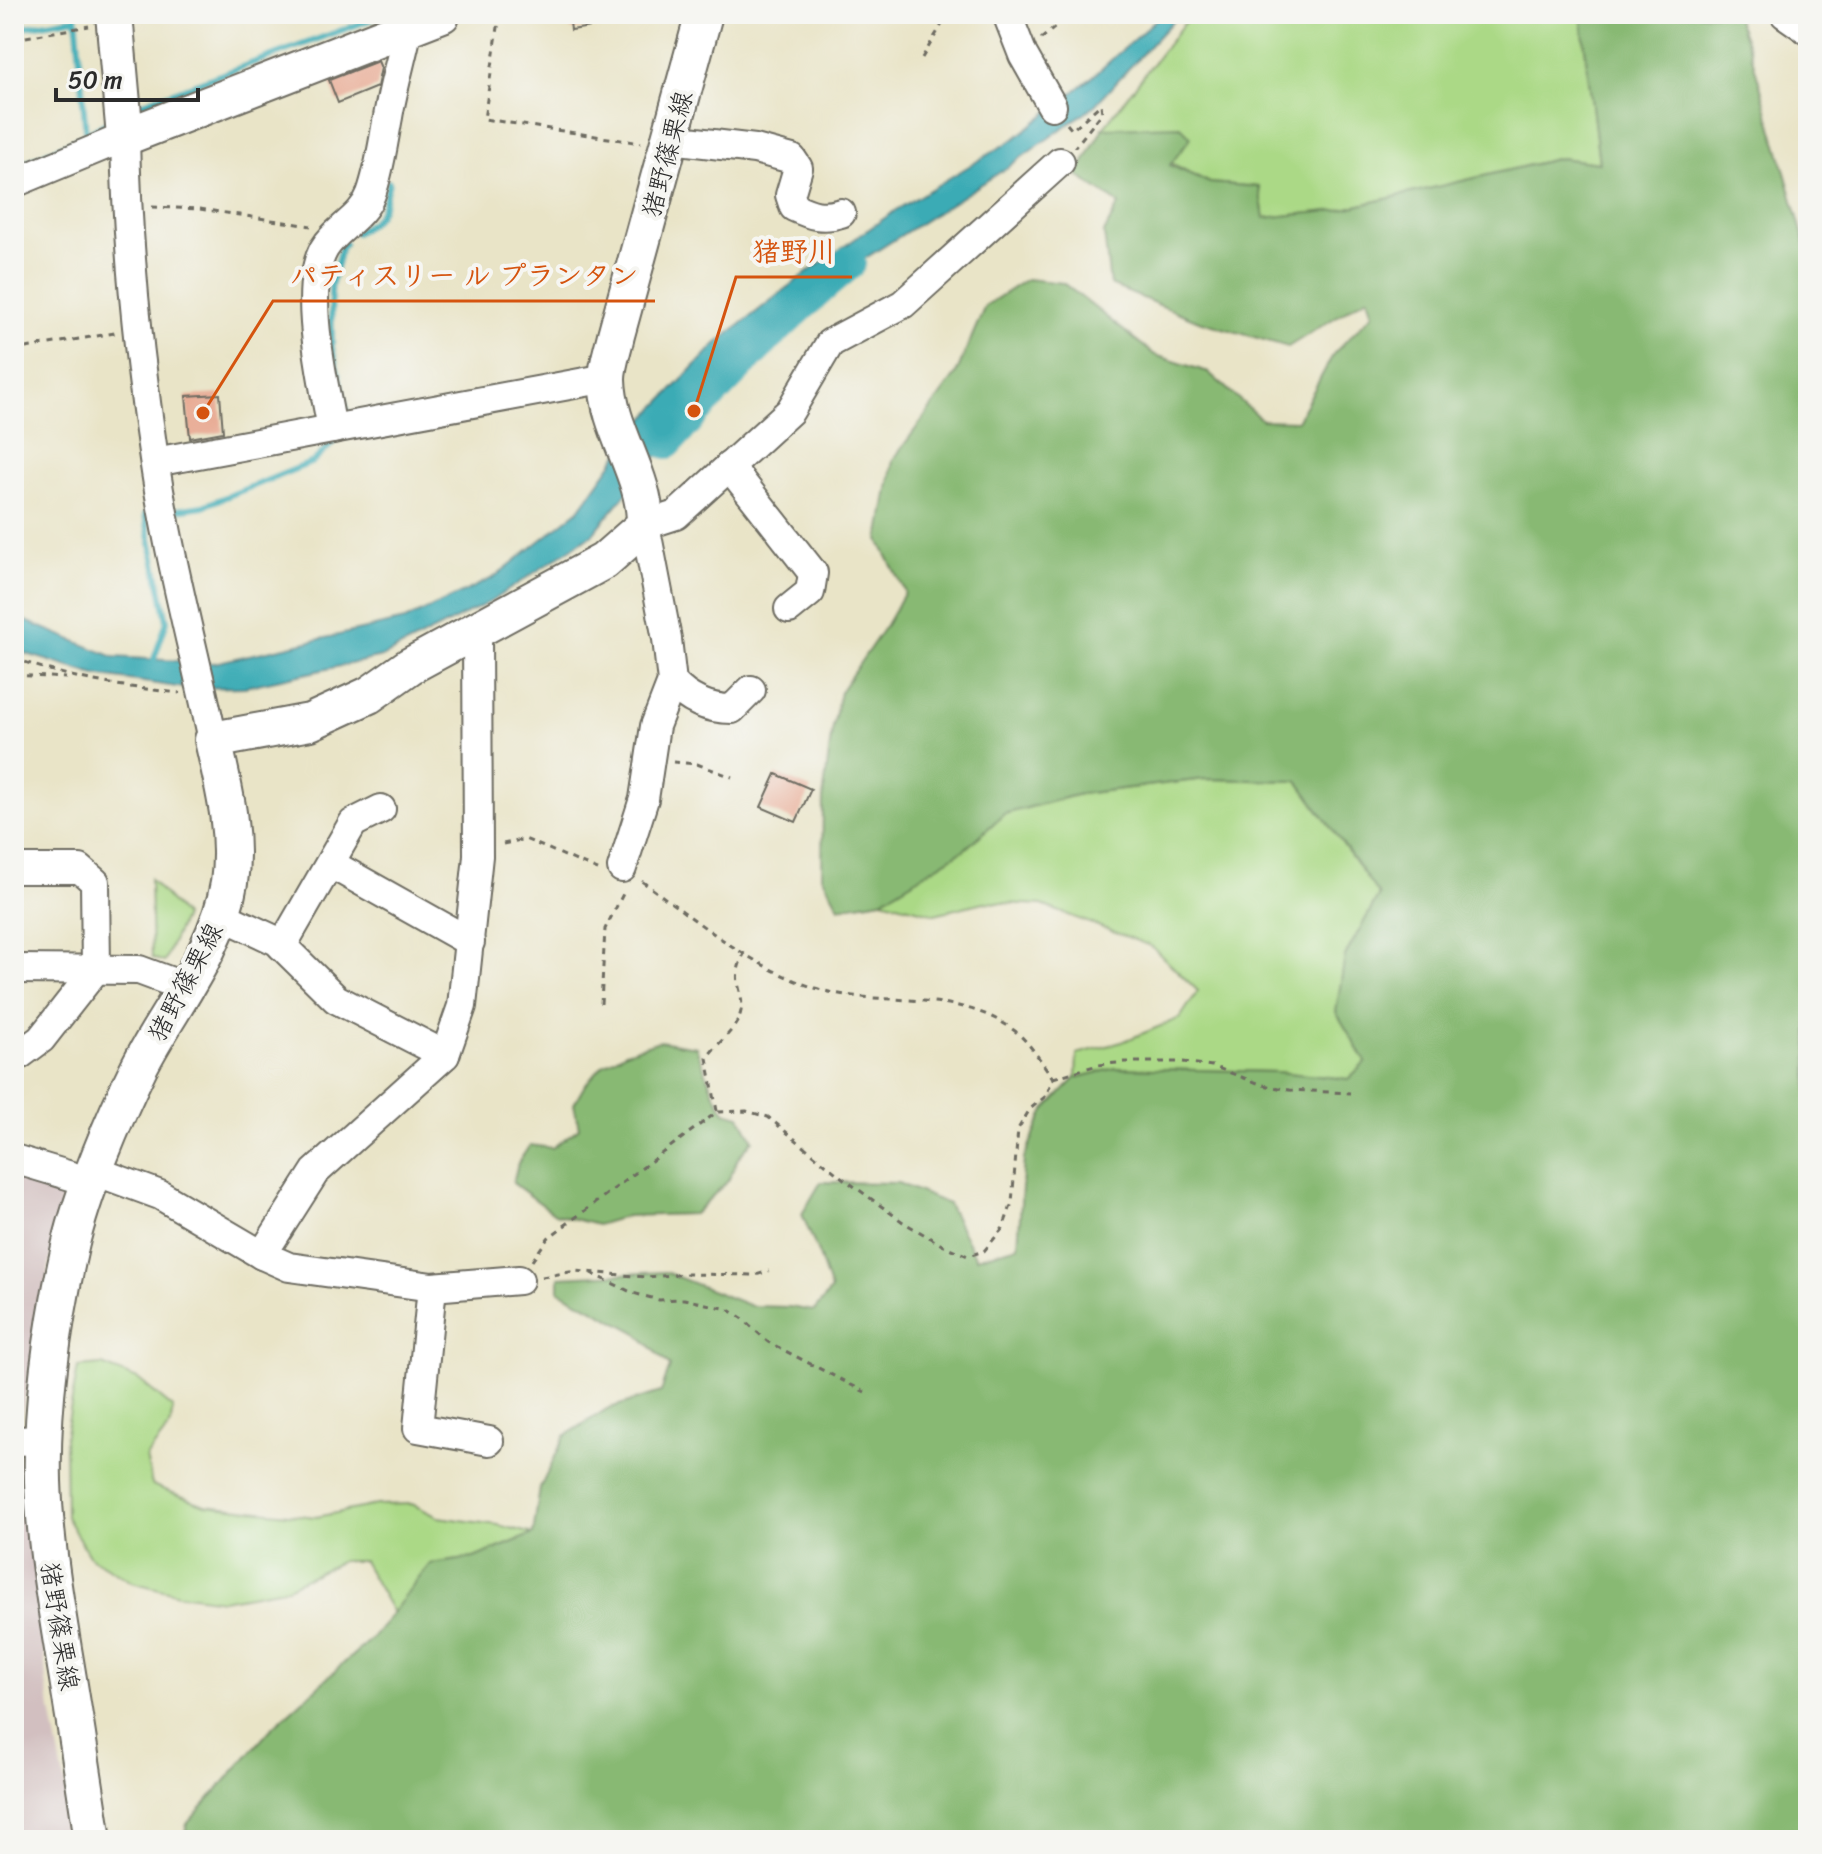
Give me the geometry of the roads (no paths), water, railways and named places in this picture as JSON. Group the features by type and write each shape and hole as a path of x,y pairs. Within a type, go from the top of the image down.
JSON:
{"main road":[{"path":"114,18 125,137 442,14"},
{"name":"猪野篠栗線","path":"645,514 613,414 607,378 704,14"},
{"path":"213,740 310,722 369,695 410,666 604,561 645,514"},
{"name":"猪野篠栗線","path":"93,1840 49,1568 43,1482 29,1440 50,1365 71,1244 93,1177 139,1067 206,953 221,915 228,885 231,835 229,810 213,740"}],"street":[{"path":"1007,14 1023,55 1052,106"},
{"path":"1785,14 1808,30"},
{"path":"332,429 314,320 317,268 331,237 359,214 369,198 379,168 408,28"},
{"path":"14,183 125,137 126,209 155,462 213,740"},
{"path":"670,143 755,149 792,159 798,168 790,195 794,207 812,216 827,217 841,213"},
{"path":"622,868 644,799 655,726 672,682 645,514 676,515 790,411 830,343 903,304 1060,162"},
{"path":"155,462 607,378"},
{"path":"729,466 813,573 810,592 789,609"},
{"path":"262,1255 315,1172 445,1055 462,1006 479,823 477,630"},
{"path":"672,682 682,693 715,709 732,709 751,690"},
{"path":"282,946 353,823 381,809"},
{"path":"331,864 470,942"},
{"path":"14,869 80,869 95,882 96,969 41,1039 14,1059"},
{"path":"221,915 277,941 336,999 445,1055"},
{"path":"14,969 139,970 185,987"},
{"path":"14,1159 160,1195 262,1255 289,1267 432,1287 519,1280"},
{"path":"432,1287 418,1428 489,1441"}],"water":[{"path":"1162,14 1179,14 1094,106 1005,169 817,289 694,411 593,534 490,602 382,657 244,687 184,688 95,675 14,650 14,616 114,657 214,663 405,620 493,578 579,510 639,425 716,344 798,279 896,210 1014,139 1090,79"}],"waterway":[{"path":"76,14 86,135"},
{"path":"135,106 386,14"},
{"path":"14,29 76,18"},
{"path":"14,168 111,120"},
{"path":"356,233 380,213 389,182"},
{"path":"345,244 341,248 331,287 332,348 348,416 346,420"},
{"path":"667,442 755,349 849,263"},
{"path":"169,511 203,506 313,462 339,437"},
{"path":"152,665 167,621 145,515 154,513"}],"place":[{"name":"猪野川","path":"694,411"},
{"name":"パティスリー ル プランタン","path":"203,413"}]}
